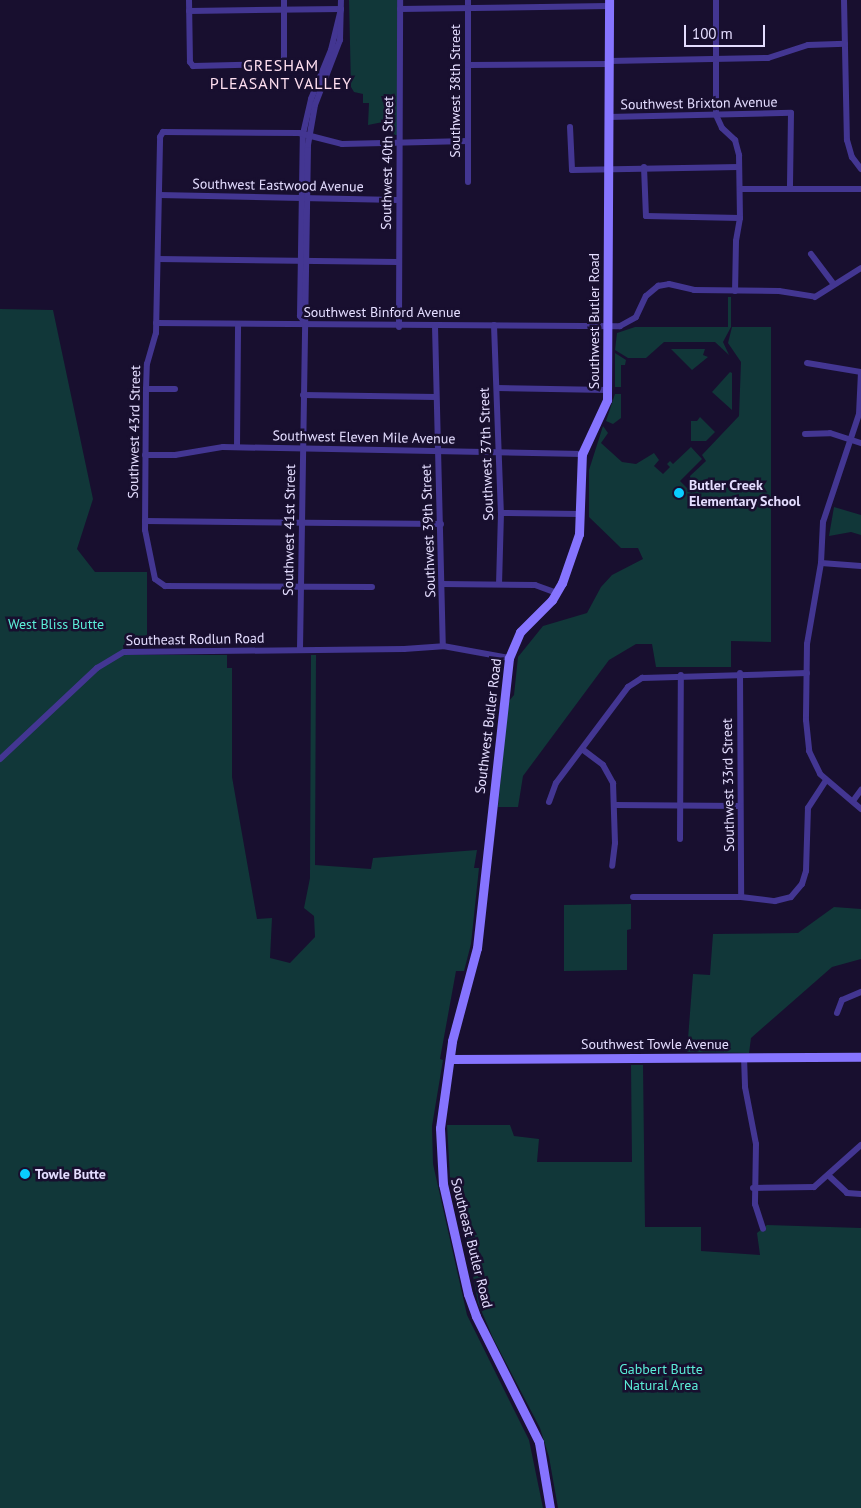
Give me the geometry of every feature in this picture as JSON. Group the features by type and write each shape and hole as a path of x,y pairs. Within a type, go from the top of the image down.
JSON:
{"main road":[{"name":"Southwest Butler Road","path":"450,1059 454,1032 478,948 509,658 520,632 557,593 577,543 582,454 605,406 608,390 609,3"},
{"name":"Southwest Towle Avenue","path":"450,1059 861,1057"},
{"name":"Southeast Butler Road","path":"450,1059 440,1128 443,1184 472,1306 539,1442 550,1508"}],"street":[{"path":"189,0 191,65 284,64 284,0"},
{"name":"Southwest 41st Street","path":"300,649 303,262 306,134 340,40 343,20 341,0"},
{"name":"Southwest 40th Street","path":"399,327 397,200 400,143 400,0"},
{"path":"716,0 716,116 722,128 738,145 740,218 736,241 734,291 766,291 815,297 861,268"},
{"path":"844,0 847,140 852,157 861,169"},
{"path":"400,9 468,4 609,3"},
{"name":"Southwest 38th Street","path":"468,4 468,182"},
{"path":"189,11 341,9"},
{"path":"468,65 768,58 808,45 845,44"},
{"name":"Southwest Brixton Avenue","path":"608,117 791,113 790,189"},
{"path":"570,127 572,170 608,172 644,167 739,166"},
{"name":"Southwest 43rd Street","path":"300,587 158,583 145,535 146,364 156,323 159,195 163,132 306,134"},
{"path":"306,134 342,144 468,141"},
{"path":"644,167 646,216 740,218"},
{"path":"740,188 861,189"},
{"name":"Southwest Eastwood Avenue","path":"159,195 397,200"},
{"path":"810,254 834,284"},
{"path":"158,259 398,262"},
{"name":"Southwest Binford Avenue","path":"156,323 238,324 303,322 399,327 435,326 450,323 608,326 629,323 649,292 658,286 670,284 694,290 734,291"},
{"path":"237,447 238,324"},
{"name":"Southwest 37th Street","path":"494,324 501,513 499,584"},
{"name":"Southwest 39th Street","path":"435,326 443,646"},
{"path":"807,363 861,372 859,414 824,514 821,563 809,629 807,673 809,751 826,780 861,808"},
{"path":"146,389 175,388"},
{"path":"497,388 608,390"},
{"path":"303,395 436,397"},
{"path":"805,434 830,433 861,443"},
{"name":"Southwest Eleven Mile Avenue","path":"145,455 237,447 582,454"},
{"path":"501,513 580,514"},
{"path":"145,521 441,524"},
{"path":"821,563 861,566"},
{"path":"442,584 535,585 557,593"},
{"path":"300,587 372,587"},
{"name":"Southeast Rodlun Road","path":"0,760 97,668 116,654 144,650 443,646 509,658"},
{"name":"Southwest 33rd Street","path":"740,673 741,897"},
{"path":"549,802 556,783 634,682 650,675 807,673"},
{"path":"680,674 680,839"},
{"path":"582,749 609,773 615,805 612,866"},
{"path":"633,897 741,897 780,900 791,896 802,884 806,871 808,808 826,780"},
{"path":"853,801 861,790"},
{"path":"615,805 740,806"},
{"path":"837,1013 842,1000 861,992"},
{"path":"744,1057 745,1087 756,1144 754,1188 757,1216 762,1229"},
{"path":"754,1188 808,1188 828,1175 861,1145"},
{"path":"828,1175 847,1193 861,1194"}],"green space":[{"path":"349,0 398,0 400,135 393,135 393,120 368,125 369,103 363,103 363,94 354,92 351,87"},
{"path":"728,297 731,297 731,327 723,342 729,355 715,342 664,342 646,358 628,358 615,350 617,333 635,327 728,327"},
{"name":"Towle Butte","path":"0,309 53,310 93,499 77,549 95,572 147,572 147,644 123,645 124,655 227,655 227,668 232,668 232,777 257,919 272,918 270,958 290,963 315,937 314,916 304,908 310,878 311,655 316,655 315,865 371,869 373,858 477,850 474,868 479,868 471,944 464,971 456,971 440,1059 443,1060 432,1126 433,1164 467,1315 529,1440 543,1508 0,1508"},
{"name":"Butler Creek Elementary School","path":"732,327 771,327 771,642 731,641 731,667 656,667 652,644 636,644 609,660 523,776 518,807 498,807 507,712 509,701 514,695 518,657 543,626 587,613 601,587 612,575 643,559 638,548 621,548 589,517 589,470 603,426 608,433 601,443 622,462 636,464 654,453 659,460 654,466 663,474 670,467 667,464 670,461 673,464 691,447 702,459 680,481 692,493 690,476 706,461 702,455 739,416 741,362 728,343"},
{"path":"671,349 705,349 703,355 708,357 692,370"},
{"path":"615,353 626,360 625,365 621,365 621,387 615,387"},
{"path":"730,372 732,373 732,410 712,392"},
{"path":"615,394 621,394 621,418 613,424 606,421"},
{"path":"700,417 715,432 706,441 691,441 691,421 697,421"},
{"path":"834,507 861,515 861,535 851,532 829,536"},
{"path":"631,904 631,929 627,930 627,970 564,971 564,905"},
{"path":"834,907 861,909 861,959 832,967 751,1038 749,1053 687,1052 693,974 710,975 713,934 798,933"},
{"name":"Gabbert Butte Natural Area","path":"631,1065 643,1065 645,1227 701,1227 701,1251 760,1255 757,1233 767,1225 861,1228 861,1508 558,1508 549,1457 540,1428 493,1338 478,1303 465,1233 450,1178 447,1125 510,1125 514,1136 539,1139 537,1162 632,1162"}],"place":[{"name":"Butler Creek Elementary School","path":"679,493"},
{"name":"Towle Butte","path":"25,1174"}],"district":[{"name":"GRESHAM PLEASANT VALLEY","path":"281,74"}],"park label":[{"name":"West Bliss Butte","path":"56,624"}]}
